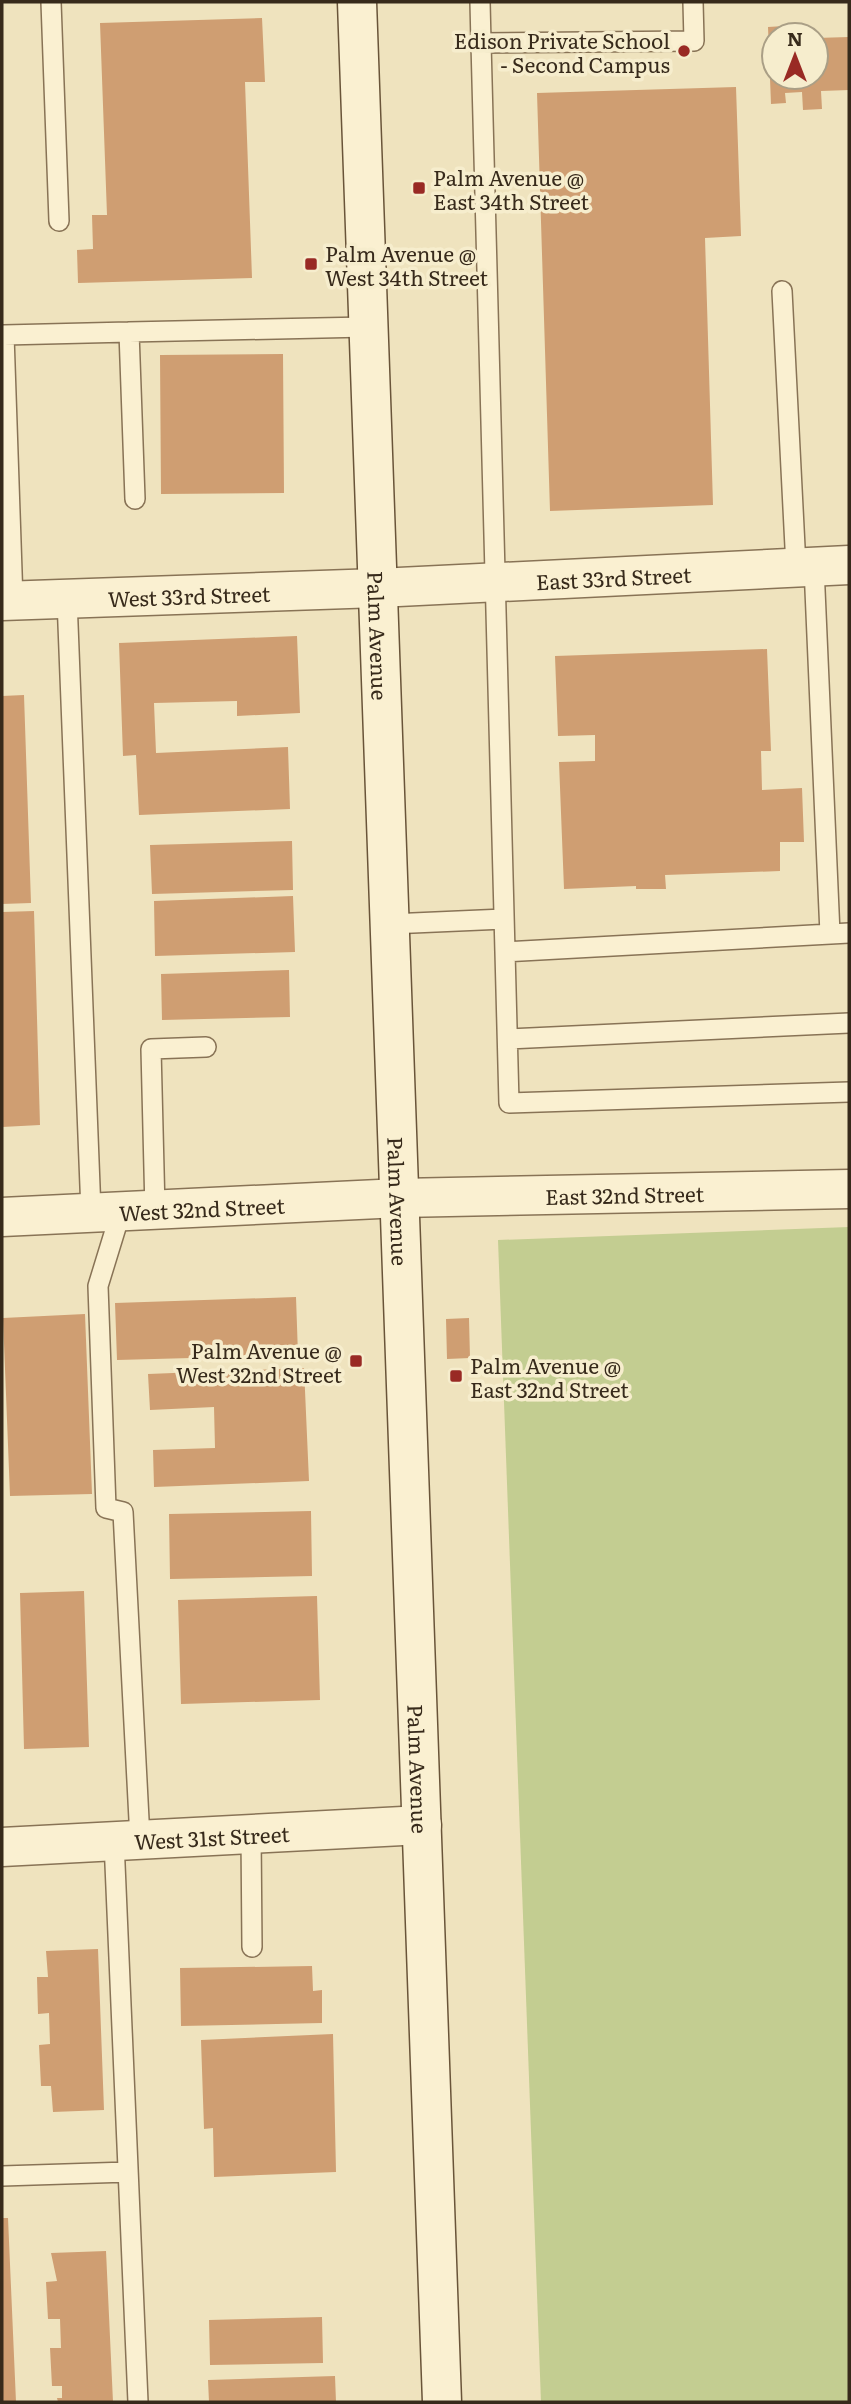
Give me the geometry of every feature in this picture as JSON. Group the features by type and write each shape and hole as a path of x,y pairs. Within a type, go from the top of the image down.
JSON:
{"main road":[{"name":"Palm Avenue","path":"357,2 442,2402"},
{"name":"East 33rd Street","path":"378,588 820,566"},
{"name":"West 33rd Street","path":"8,601 378,588"},
{"name":"East 32nd Street","path":"400,1198 849,1189"},
{"name":"West 32nd Street","path":"2,1217 400,1198"},
{"name":"West 31st Street","path":"2,1847 422,1825"}],"lane":[{"path":"51,2 59,221"},
{"path":"480,2 509,1103 849,1092"},
{"path":"481,43 694,41 693,2"},
{"path":"505,951 839,933 820,566 782,292"},
{"path":"8,601 4,335 367,327"},
{"path":"129,332 135,499"},
{"path":"67,599 122,1211"},
{"path":"390,924 504,919"},
{"path":"508,1039 849,1023"},
{"path":"138,2402 128,2172 123,1512 106,1508 98,1286 122,1211 151,1049 206,1046"},
{"path":"251,1834 252,1947"},
{"path":"2,2176 128,2172"}],"green space":[{"path":"849,1227 849,2402 541,2402 498,1240"}],"building":[{"path":"262,18 265,82 245,82 252,278 78,283 77,250 93,249 92,215 107,215 100,23"},
{"path":"849,37 849,90 830,91 830,38"},
{"path":"736,87 741,236 705,238 713,505 550,511 537,93"},
{"path":"770,91 821,91 822,109 803,110 802,92 785,93 786,103 771,104"},
{"path":"283,354 284,493 161,494 160,355"},
{"path":"297,636 300,713 237,716 237,701 154,703 156,753 288,747 290,809 139,815 136,755 123,756 119,643"},
{"path":"767,649 771,751 761,751 762,790 802,788 804,842 780,842 780,871 665,875 666,889 636,889 636,886 564,889 559,762 595,761 595,735 558,736 555,656"},
{"path":"24,695 31,903 2,904 2,696"},
{"path":"292,841 293,890 152,894 150,845"},
{"path":"293,896 295,952 155,956 154,901"},
{"path":"34,911 40,1125 2,1127 2,912"},
{"path":"289,970 290,1017 162,1020 161,974"},
{"path":"296,1297 298,1355 117,1360 115,1303"},
{"path":"85,1314 92,1494 10,1496 3,1318"},
{"path":"469,1318 470,1358 447,1359 446,1319"},
{"path":"304,1368 309,1481 154,1487 153,1450 215,1448 214,1407 150,1410 148,1374"},
{"path":"311,1511 312,1576 170,1579 169,1514"},
{"path":"84,1591 89,1747 24,1749 20,1593"},
{"path":"317,1596 320,1700 181,1704 178,1600"},
{"path":"98,1949 104,2110 53,2112 51,2086 41,2086 39,2045 50,2044 49,2013 38,2014 37,1977 48,1977 46,1951"},
{"path":"312,1966 313,1991 322,1990 322,2023 181,2026 180,1968"},
{"path":"333,2034 336,2172 214,2177 213,2128 204,2129 201,2040"},
{"path":"2,2218 8,2218 16,2402 2,2402"},
{"path":"106,2251 113,2402 58,2402 57,2398 62,2398 62,2386 52,2386 50,2348 61,2348 60,2319 48,2319 46,2282 57,2281 51,2253"},
{"path":"322,2317 323,2363 210,2365 209,2320"},
{"path":"335,2376 336,2402 209,2402 208,2380"}],"place":[{"name":"Edison Private School - Second Campus","path":"684,51"},
{"name":"Palm Avenue @ East 34th Street","path":"419,188"},
{"name":"Palm Avenue @ West 34th Street","path":"311,264"},
{"name":"Palm Avenue @ West 32nd Street","path":"356,1361"},
{"name":"Palm Avenue @ East 32nd Street","path":"456,1376"}]}
